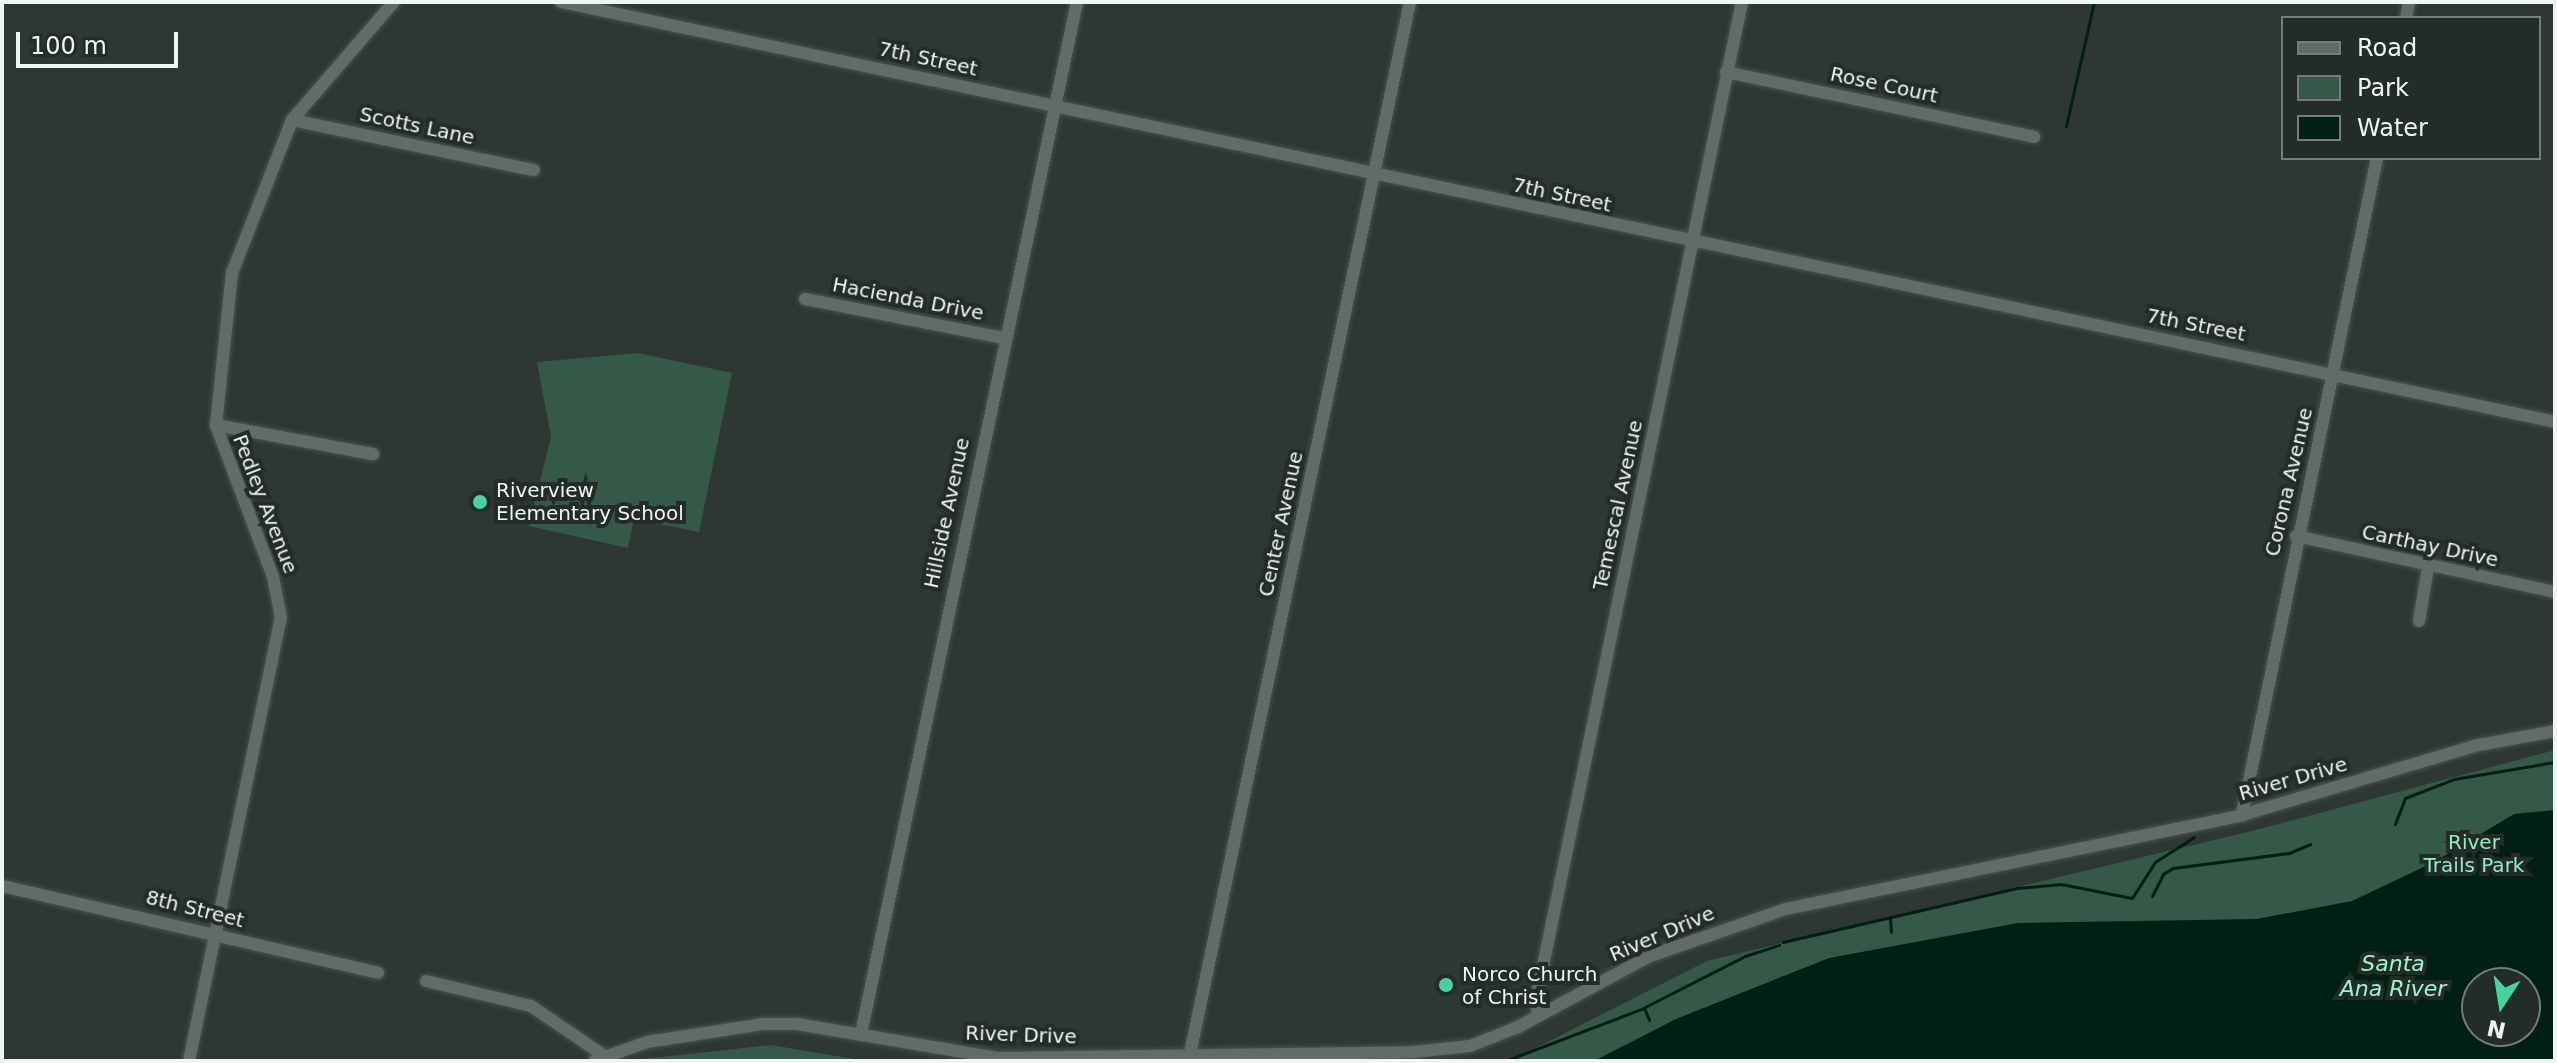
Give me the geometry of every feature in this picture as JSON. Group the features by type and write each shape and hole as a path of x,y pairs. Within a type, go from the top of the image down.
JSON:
{"street":[{"name":"Pedley Avenue","path":"189,1061 281,618 273,577 216,425 232,273 292,120 394,2"},
{"name":"7th Street","path":"561,2 2555,422"},
{"name":"Hillside Avenue","path":"861,1034 1004,338 1077,2"},
{"name":"Center Avenue","path":"1190,1054 1410,2"},
{"name":"Temescal Avenue","path":"1538,1016 1536,1000 1742,2"},
{"name":"Rose Court","path":"1726,72 2034,137"},
{"name":"Scotts Lane","path":"292,120 534,170"},
{"name":"Corona Avenue","path":"2242,815 2296,536 2334,373 2377,160"},
{"name":"Hacienda Drive","path":"805,299 1004,338"},
{"path":"216,425 373,454"},
{"name":"Carthay Drive","path":"2296,536 2428,567 2555,592"},
{"path":"2419,621 2428,567"},
{"name":"River Drive","path":"599,1058 763,1024 861,1034 997,1058 1453,1049 1538,1016 1650,956 1786,909 2242,815 2479,745 2555,731"},
{"name":"8th Street","path":"2,886 378,973"},
{"path":"426,981 531,1006 599,1058"}],"green space":[{"path":"638,353 732,373 699,532 634,519 628,548 529,526 551,437 537,362"},
{"name":"River Trails Park","path":"2555,750 2555,924 1895,1061 1510,1061 1707,961 2252,831"},
{"path":"771,1045 866,1061 624,1061"}],"water":[{"name":"Santa Ana River","path":"2555,810 2555,1061 1594,1061 1676,1019 1829,958 2018,923 2256,919 2352,901 2434,862 2514,814"}],"waterway":[{"path":"2066,126 2094,2"},
{"path":"2395,824 2405,798 2454,779 2555,762"},
{"path":"1783,942 2017,888 2061,884 2132,898 2155,862 2194,837"},
{"path":"2152,896 2163,874 2173,868 2289,853 2310,844"},
{"path":"1890,918 1891,932"},
{"path":"1645,1007 1745,956 1779,945"},
{"path":"1505,1061 1644,1008 1649,1020"}],"place":[{"name":"Riverview Elementary School","path":"480,502"},
{"name":"Norco Church of Christ","path":"1446,985"}]}
